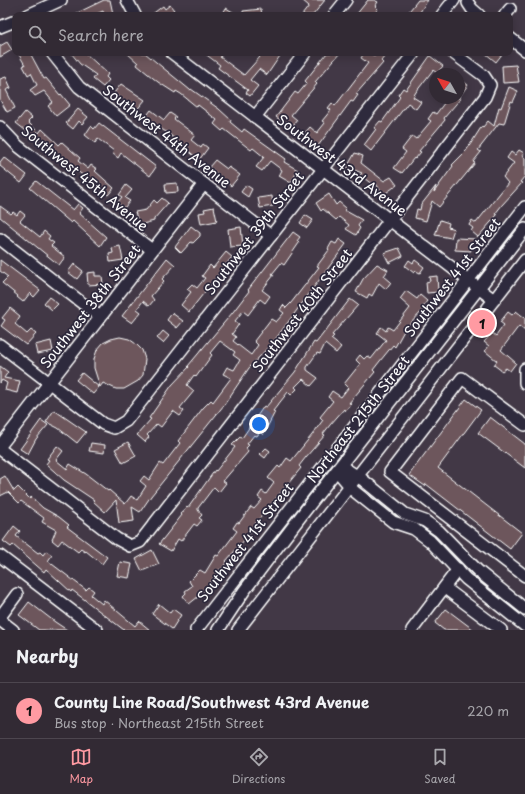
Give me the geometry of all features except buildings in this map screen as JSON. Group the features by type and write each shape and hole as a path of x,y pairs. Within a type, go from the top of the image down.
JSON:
{"street":[{"path":"37,12 61,0"},
{"path":"127,0 133,12"},
{"path":"336,12 346,0"},
{"path":"444,12 454,0"},
{"path":"468,1 472,9 476,12"},
{"path":"0,27 12,22"},
{"path":"513,40 525,50"},
{"name":"Southwest 44th Avenue","path":"54,56 79,87 271,236"},
{"name":"Southwest 43rd Avenue","path":"176,56 494,300"},
{"path":"255,117 303,56"},
{"name":"Southwest 39th Street","path":"50,382 103,424 114,428 126,421 324,170 412,56"},
{"name":"Southwest 40th Street","path":"0,449 117,539 130,546 140,542 486,97 490,85 484,76 457,56"},
{"name":"Southwest 45th Avenue","path":"0,127 18,146 152,250"},
{"name":"Southwest 38th Street","path":"0,446 204,184"},
{"name":"Southwest 41st Street","path":"196,630 525,207"},
{"name":"Northeast 215th Street","path":"218,630 244,591 301,516 525,229"},
{"path":"0,239 100,317"},
{"path":"238,630 525,260"},
{"path":"0,345 50,382"},
{"path":"525,370 525,383"},
{"path":"525,425 462,378 390,472 525,576"},
{"path":"339,468 357,476 405,514 425,521 444,536 478,571 525,609"},
{"path":"339,468 349,486 393,522 401,526 414,528 458,569 466,579 525,626"},
{"path":"291,508 301,516"},
{"path":"435,547 444,536"},
{"path":"0,556 98,630"},
{"path":"412,630 458,569"},
{"path":"445,588 501,630"},
{"path":"13,630 0,618 17,594"}],"place":[{"name":"County Line Road/Southwest 43rd Avenue","path":"482,323"}]}
